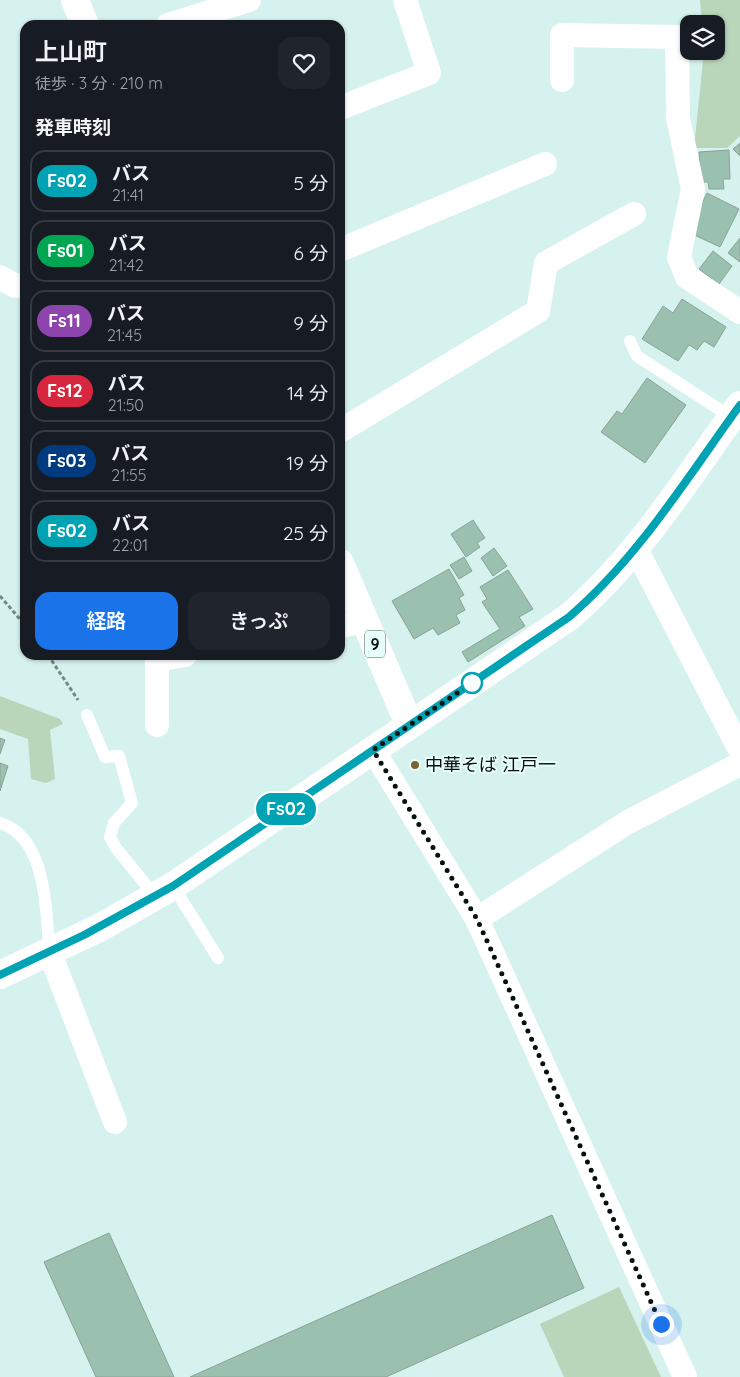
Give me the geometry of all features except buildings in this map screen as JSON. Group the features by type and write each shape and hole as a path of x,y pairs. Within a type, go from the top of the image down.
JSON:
{"main road":[{"path":"75,0 82,20"},
{"path":"0,975 50,953 164,891 569,617 592,598 636,549 736,411"},
{"name":"9","path":"345,588 352,623 409,724"}],"street":[{"path":"184,20 249,0"},
{"path":"345,106 429,73 405,0"},
{"path":"562,80 562,35 677,37 678,118 693,189 679,257 687,277 740,312"},
{"path":"345,248 546,164"},
{"path":"345,428 538,311 546,263 634,214"},
{"path":"0,277 15,286 20,286"},
{"path":"636,549 740,750"},
{"path":"157,660 157,725"},
{"path":"373,750 477,919 685,1377"},
{"path":"477,919 628,822 740,764"},
{"path":"50,953 115,1122"}],"lane":[{"path":"630,341 637,356 736,411"},
{"path":"87,715 104,756 118,756 132,803 114,823 110,837 116,848 164,891 218,958"},
{"path":"0,823 12,826 31,846 40,870 50,953"}],"path":[{"path":"0,596 20,619"},
{"path":"51,660 87,715"}],"green space":[{"path":"700,0 740,0 740,136 727,148 694,148 703,60 725,60 725,15 701,15"},
{"path":"0,696 60,719 63,724 50,730 55,779 46,783 31,779 28,739 0,729"},
{"path":"619,1287 661,1377 564,1377 540,1324"}],"bus line":[{"name":"Fs02","path":"0,975 50,953 173,886 569,617 592,598 636,549 740,405"}],"place":[{"name":"中華そば 江戸一","path":"415,765"}],"route":[{"path":"472,683 373,750 477,919 661,1324"}]}
